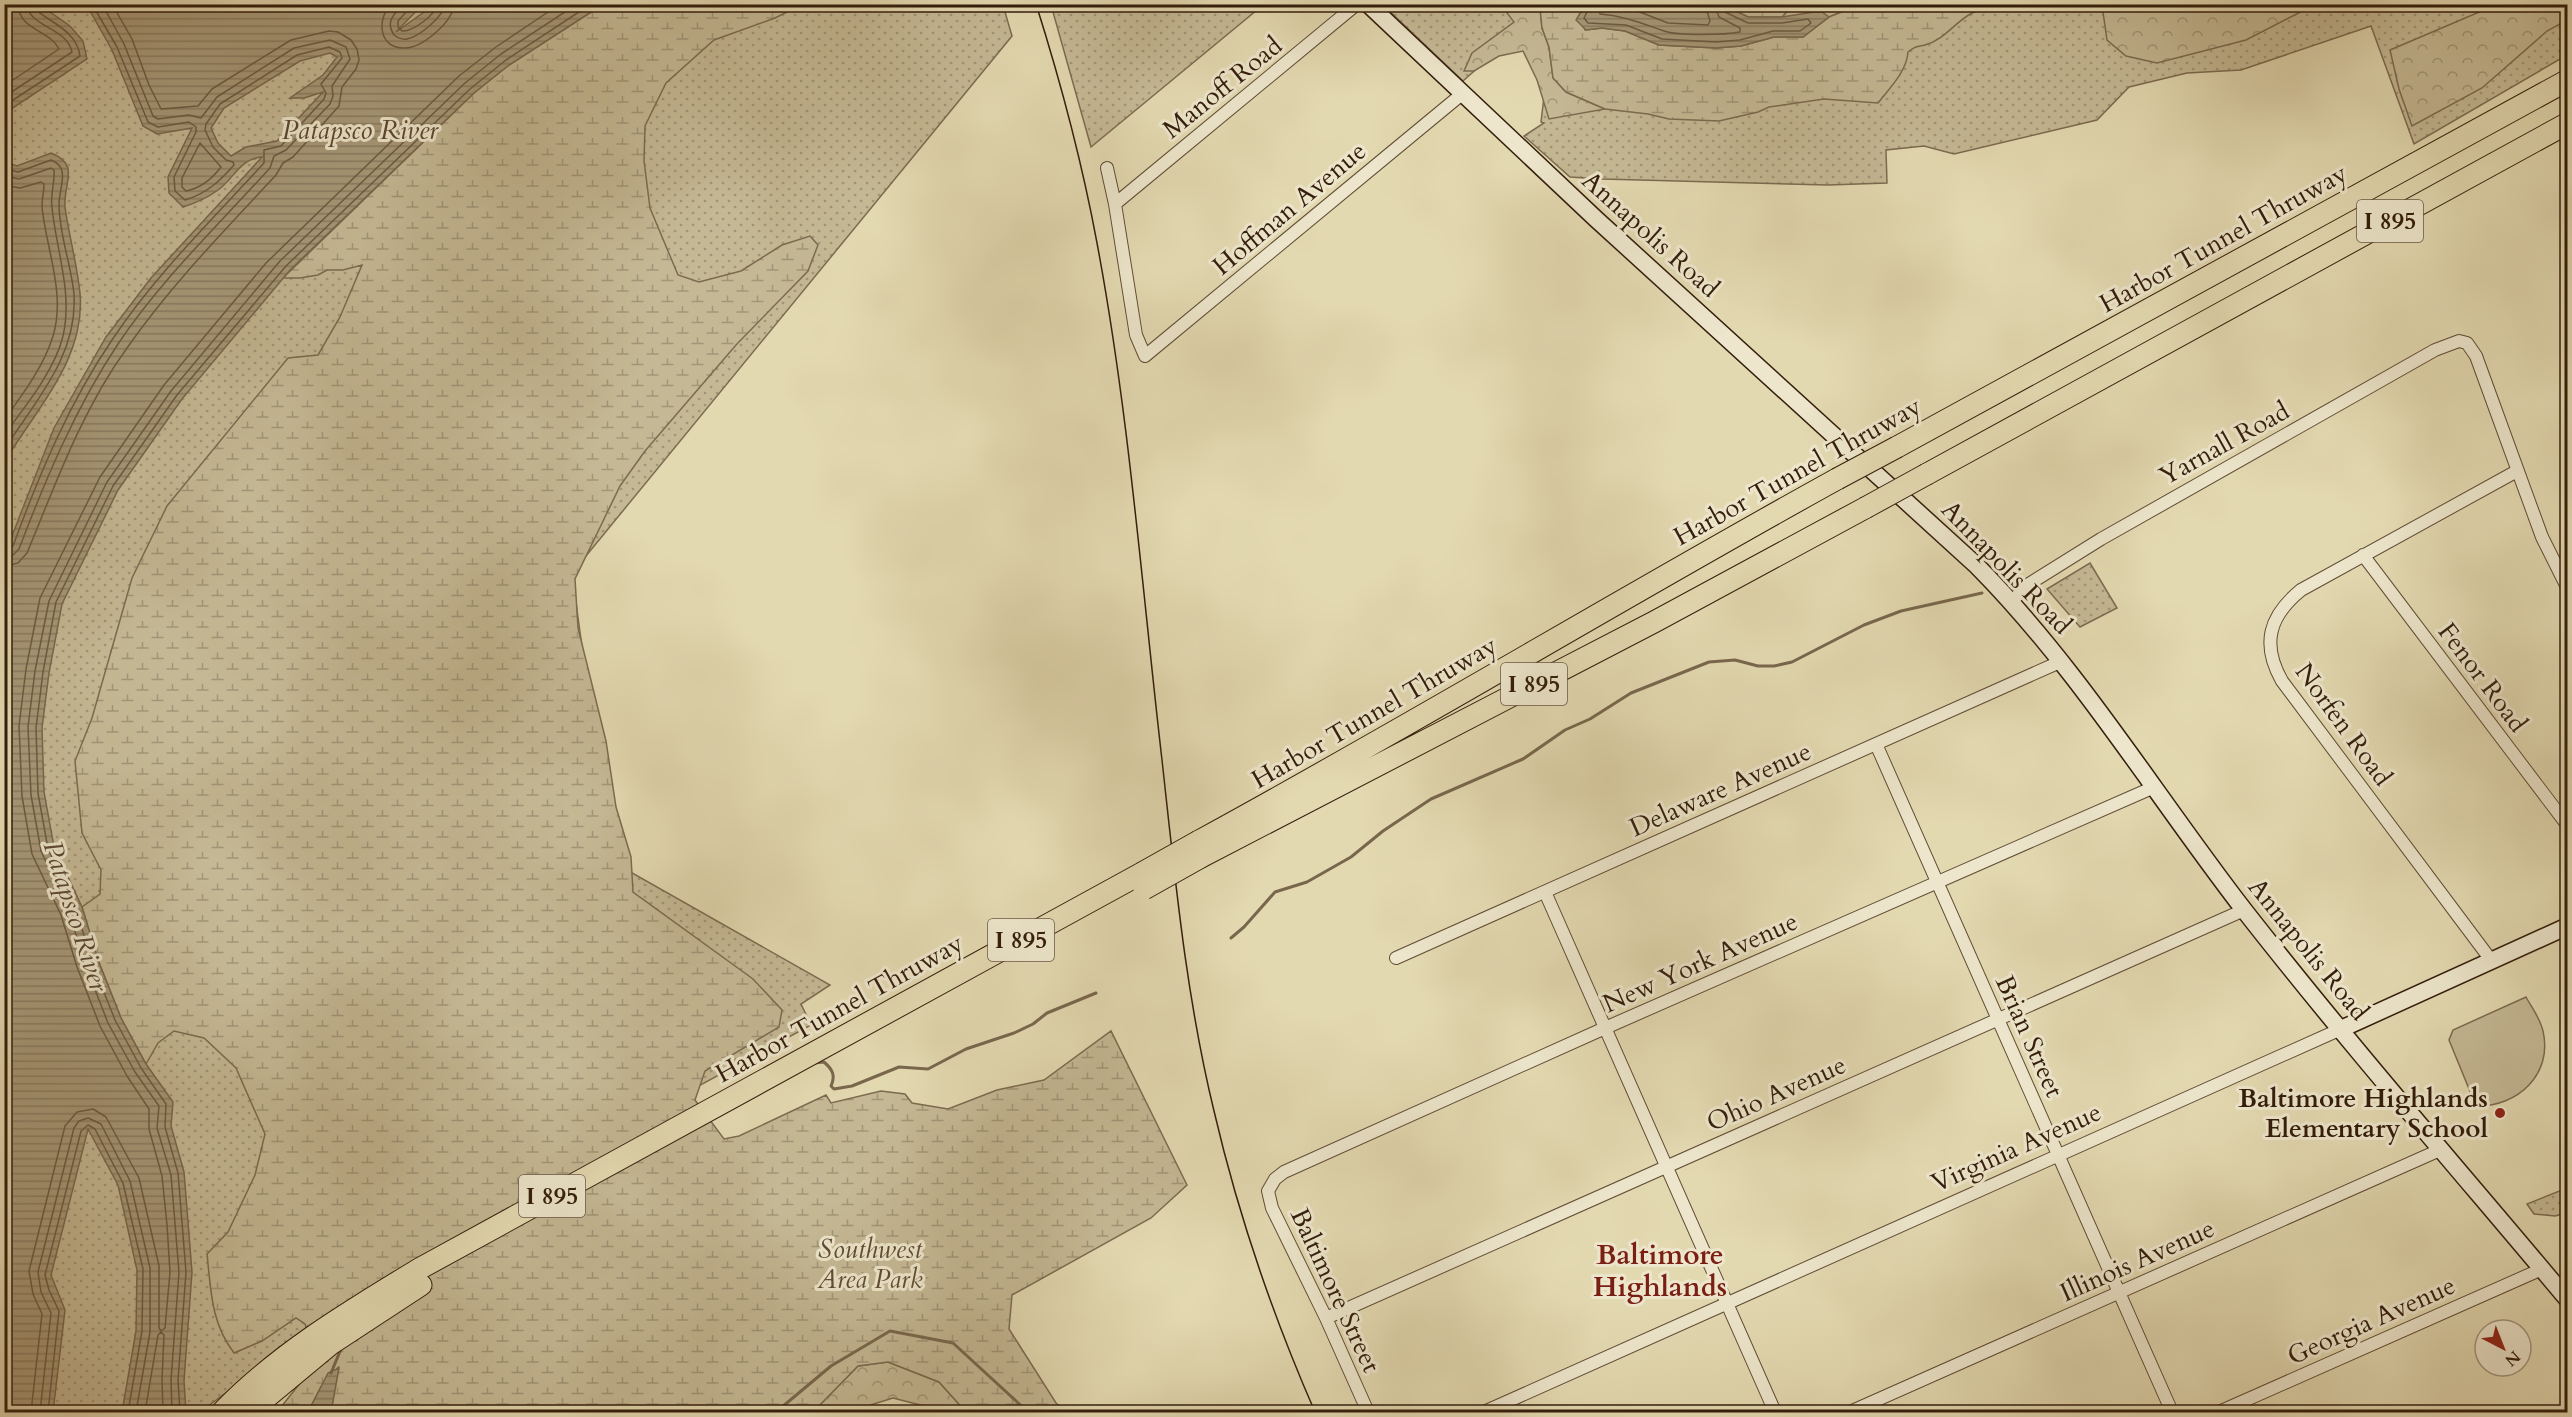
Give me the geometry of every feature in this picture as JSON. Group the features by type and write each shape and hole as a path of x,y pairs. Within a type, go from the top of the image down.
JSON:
{"highway":[{"path":"2379,184 2441,138 2568,65"},
{"name":"Harbor Tunnel Thruway","path":"222,1413 280,1360 347,1312 430,1264 903,1012 1143,881 1657,579 2568,80"},
{"name":"Harbor Tunnel Thruway","path":"1200,849 1654,622 2568,123"},
{"name":"Harbor Tunnel Thruway","path":"249,1413 331,1344 418,1287 903,1012"}],"main road":[{"name":"Annapolis Road","path":"1368,4 1461,94 1977,566 2012,601 2062,661 2152,788 2244,910 2568,1300"},
{"name":"Virginia Avenue","path":"2341,1029 2568,926"}],"street":[{"name":"Manoff Road","path":"1115,204 1357,4"},
{"name":"Hoffman Avenue","path":"1115,204 1136,335 1145,356 1461,94"},
{"path":"1107,168 1115,204"},
{"name":"Yarnall Road","path":"2012,601 2029,584 2101,539 2435,350 2459,341 2467,343 2476,356 2517,471"},
{"path":"2517,471 2553,563 2568,589"},
{"name":"Norfen Road","path":"2491,960 2275,668 2270,639 2273,625 2284,606 2301,590 2517,471"},
{"name":"Fenor Road","path":"2363,555 2568,826"},
{"name":"Delaware Avenue","path":"1396,958 2062,661"},
{"name":"Brian Street","path":"1876,744 2172,1413"},
{"name":"New York Avenue","path":"1271,1185 1284,1172 1605,1028 2152,788"},
{"path":"1545,892 1775,1413"},
{"name":"Ohio Avenue","path":"1326,1318 2244,910"},
{"name":"Virginia Avenue","path":"1484,1413 2341,1029"},
{"name":"Illinois Avenue","path":"1850,1413 2442,1149"},
{"name":"Baltimore Street","path":"1271,1185 1268,1191 1272,1208 1326,1318 1368,1413"},
{"name":"Georgia Avenue","path":"2219,1413 2541,1269"}],"green space":[{"path":"1051,4 1263,5 1091,147"},
{"path":"1880,4 2004,5 1972,13 1932,43 1910,50 1901,73 1878,103 1824,99 1769,107 1758,112 1719,121 1669,119 1605,109 1566,92 1553,78 1549,47 1542,28 1540,8 1537,5 1587,5 1579,15 1585,30 1602,28 1625,31 1659,45 1716,48 1741,46 1774,37 1803,37 1829,17 1854,7 1876,8"},
{"path":"2498,4 2567,5 2567,20 2547,31 2482,88 2412,126 2399,89 2390,50"},
{"path":"5,5 1003,5 1012,36 572,573 611,861 830,985 801,1004 811,1025 647,1114 270,1360 200,1412 5,1412"},
{"name":"Southwest Area Park","path":"602,5 801,5 775,18 714,40 666,83 645,126 644,161 650,208 678,275 699,282 741,271 782,245 810,236 818,245 808,271 736,345 645,451 620,486 575,579 578,628 606,741 616,807 631,857 633,892 753,979 782,1010 779,1027 705,1071 695,1100 724,1139 739,1136 826,1095 831,1103 881,1091 905,1094 912,1103 948,1109 997,1090 1044,1080 1111,1031 1187,1185 1151,1218 1012,1295 1009,1329 1056,1403 1067,1412 966,1412 939,1382 888,1362 858,1366 813,1412 331,1412 338,1368 321,1387 308,1412 277,1412 317,1362 305,1324 296,1318 262,1341 234,1353 226,1342 216,1318 207,1254 228,1232 255,1175 265,1134 236,1068 204,1038 174,1031 158,1043 146,1064 121,1018 98,960 82,907 100,894 101,870 82,833 75,761 92,718 132,578 167,506 288,358 318,355 340,317 362,265 343,270 327,270 318,275 300,278 283,278 474,93 509,65"},
{"path":"1383,5 1548,5 1463,81"},
{"path":"1501,5 1537,5 1540,8 1553,78 1566,92 1605,109 1549,119 1537,80 1523,51 1499,56 1474,71 1464,71 1472,53 1514,22"},
{"path":"1555,5 2567,5 2567,55 2414,144 2371,26 2241,70 2187,73 2129,87 2097,120 1954,154 1924,146 1886,150 1887,183 1828,185 1602,179 1570,177 1524,136 1544,123 1541,122"},
{"path":"1723,5 1793,5 1782,17 1748,17"},
{"path":"1793,5 1880,5 1876,8 1854,7 1829,17 1782,17"},
{"path":"2102,5 2314,5 2246,40 2157,63 2126,56 2107,40"},
{"path":"2090,563 2117,608 2080,627 2047,589"},
{"path":"2526,997 2543,1031 2545,1047 2543,1061 2529,1085 2518,1094 2506,1101 2476,1106 2449,1040 2453,1030"},
{"path":"2567,1190 2567,1213 2555,1216 2534,1214 2527,1204"},
{"path":"888,1362 939,1382 966,1412 933,1412 928,1407 893,1398 848,1412 813,1412 858,1366"}],"water":[{"path":"5,4 33,5 47,10 70,26 83,41 87,59 5,113"},
{"path":"1603,4 1723,5 1748,17 1782,17 1822,12 1829,17 1803,37 1774,37 1741,46 1716,48 1659,45 1625,31 1602,28 1586,30 1576,20 1586,7"},
{"name":"Patapsco River","path":"84,5 422,5 396,32 434,5 602,5 509,65 474,93 290,270 182,399 118,490 62,604 49,673 42,728 44,792 54,847 82,907 98,960 121,1018 146,1064 173,1102 171,1126 184,1172 192,1272 184,1381 186,1412 122,1412 136,1331 137,1270 118,1185 88,1129 51,1275 65,1310 53,1412 5,1412 5,554 54,428 106,337 151,278 262,157 254,158 242,165 214,193 183,207 169,193 168,177 192,128 157,134 143,126 112,50 90,11","holes":["330,53 337,57 323,75 290,98 304,98 323,92 277,141 246,147 231,156 218,143 211,128 224,108 300,61"]},
{"path":"51,153 66,163 68,169 65,207 79,282 80,317 67,361 44,402 5,461 5,162 17,166"},
{"path":"339,1368 331,1412 308,1412 328,1373"}],"waterway":[{"path":"1231,938 1275,892 1307,882 1351,857 1383,831 1431,799 1523,759 1565,730 1590,719 1631,693 1709,662 1735,660 1758,666 1774,666 1792,662 1864,625 1901,611 1982,593"},
{"path":"814,1063 824,1062 829,1067 833,1075 831,1086 834,1089 852,1086 899,1067 928,1069 966,1049 1014,1033 1033,1024 1047,1013 1096,993"},
{"path":"776,1412 831,1366 890,1331 953,1343 1028,1412"},
{"path":"331,1373 341,1349"}],"tram line":[{"path":"1036,4 1078,153 1108,307 1134,501 1177,893 1204,1068 1245,1226 1271,1302 1315,1412"}],"place":[{"name":"Baltimore Highlands Elementary School","path":"2500,1113"}],"district":[{"name":"Baltimore Highlands","path":"1660,1270"}]}
